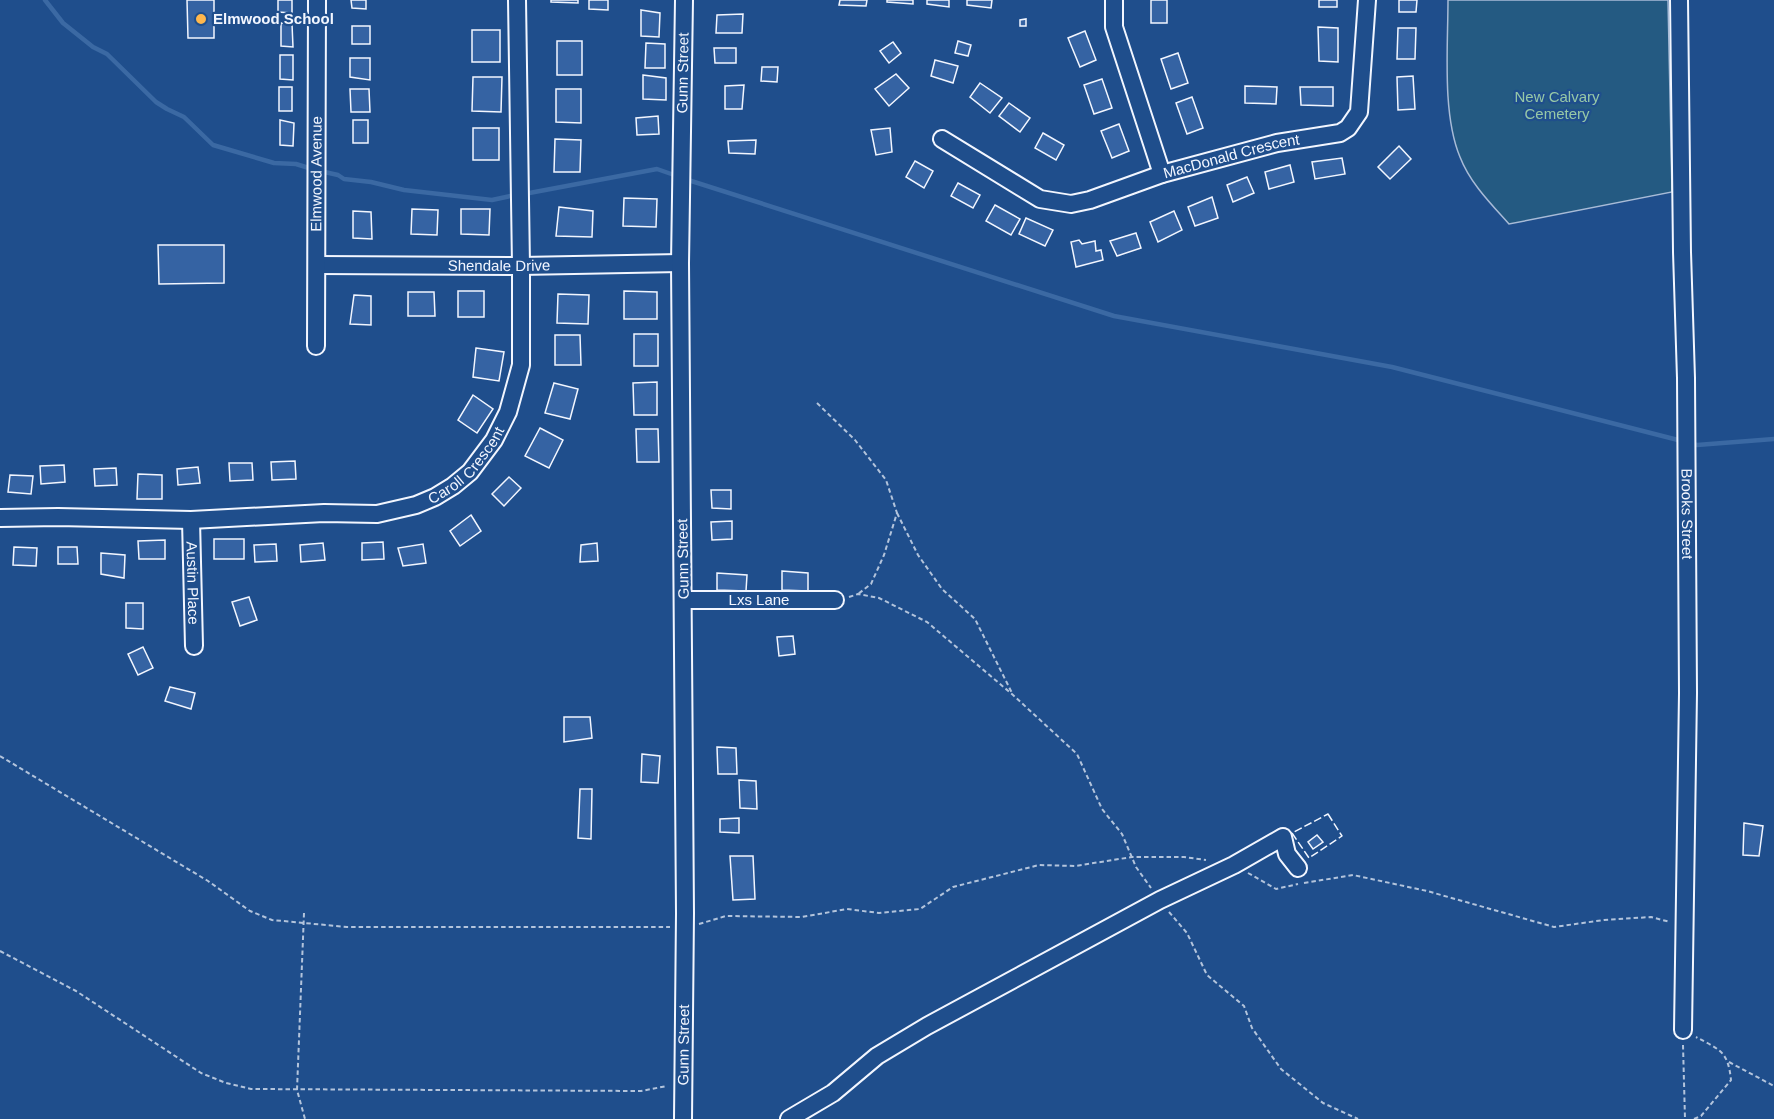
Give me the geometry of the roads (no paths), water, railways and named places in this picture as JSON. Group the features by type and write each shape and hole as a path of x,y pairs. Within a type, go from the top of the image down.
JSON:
{"street":[{"name":"Elmwood Avenue","path":"316,346 317,0"},
{"name":"Caroll Crescent","path":"0,518 191,520 324,513 376,514 416,505 435,497 470,472 494,440 513,396 521,365 517,0"},
{"name":"Gunn Street","path":"682,1119 685,928 680,263 684,0"},
{"name":"MacDonald Crescent","path":"1114,0 1114,27 1162,174 1277,143 1340,133 1348,128 1359,112 1367,0"},
{"name":"Brooks Street","path":"1679,0 1686,378 1688,666 1683,1030"},
{"path":"942,139 1040,199 1057,203 1071,204 1090,200 1162,174"},
{"name":"Shendale Drive","path":"317,266 680,263"},
{"name":"Austin Place","path":"191,520 194,646"},
{"name":"Lxs Lane","path":"684,600 836,600"},
{"path":"789,1119 833,1093 877,1056 927,1026 1160,900 1234,865 1283,837 1287,854 1298,868"}],"waterway":[{"path":"45,0 63,23 93,47 107,54 156,102 184,117 213,145 274,163 296,164 312,169"},
{"path":"524,194 657,169 677,176"},
{"path":"320,171 338,175 344,179 371,182 404,190 492,200 515,195"},
{"path":"685,179 1114,316 1392,367 1682,441"},
{"path":"1690,443 1697,445 1774,439"}],"place":[{"name":"Elmwood School","path":"201,19"}],"park label":[{"name":"New Calvary Cemetery","path":"1557,106"}]}
